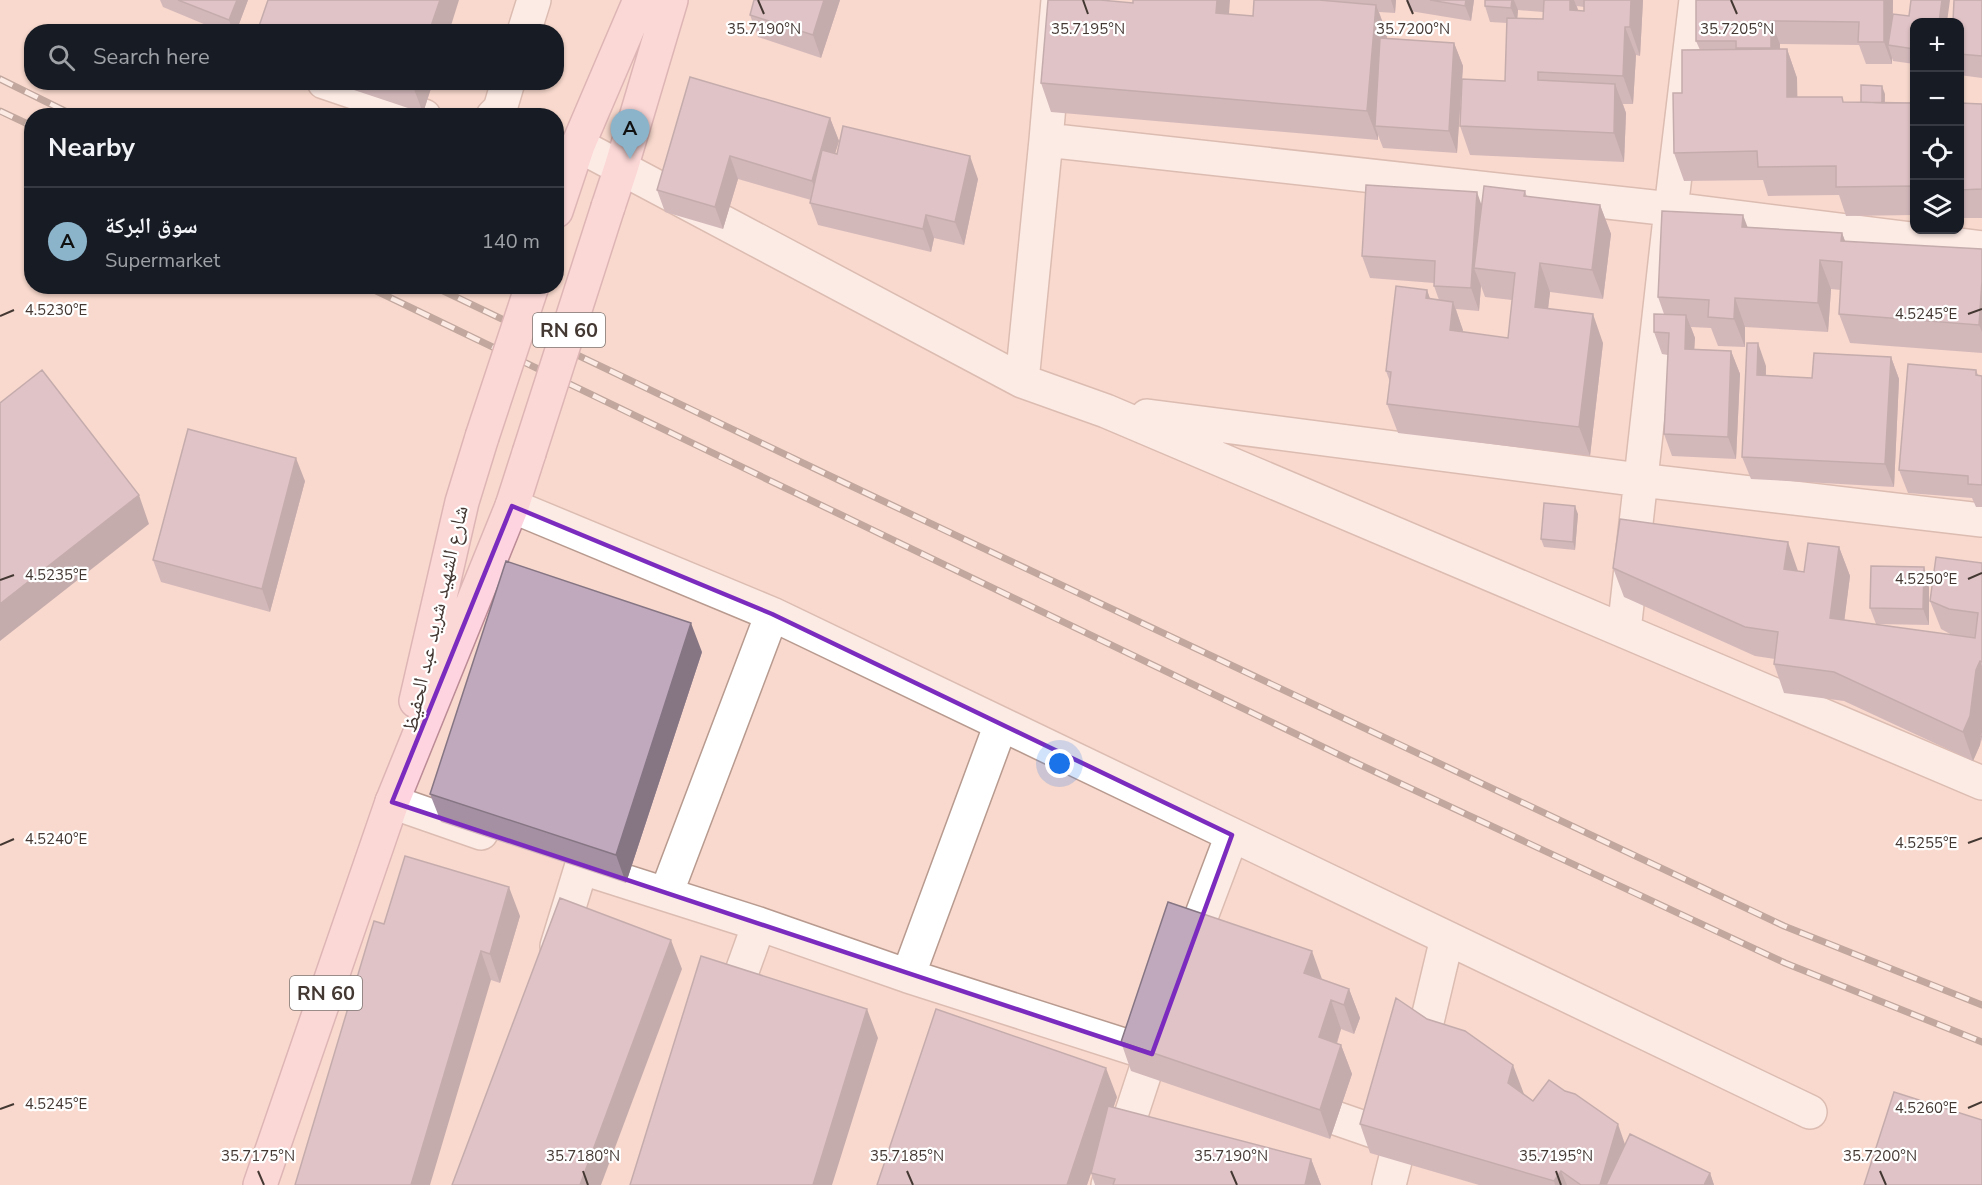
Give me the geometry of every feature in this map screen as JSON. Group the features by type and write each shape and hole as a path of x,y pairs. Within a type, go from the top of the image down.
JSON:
{"main road":[{"path":"564,188 578,145 640,0"},
{"name":"RN 60","path":"621,168 671,0"},
{"name":"شارع الشهيد شريد عبد الحفيظ","path":"260,1185 392,802 512,506 621,168"},
{"name":"شارع الشهيد شريد عبد الحفيظ","path":"392,802 462,502 529,294"}],"street":[{"path":"526,24 534,0"},
{"path":"1022,381 1058,0"},
{"path":"1624,631 1696,0"},
{"path":"347,90 400,108"},
{"path":"500,108 506,90"},
{"path":"1046,140 1671,209 1982,248"},
{"path":"578,145 1022,381 1106,411 1982,783"},
{"path":"1106,411 1640,480 1982,520"},
{"path":"512,506 772,614 1810,1112"},
{"path":"666,894 772,614"},
{"path":"908,976 1001,724"},
{"path":"392,802 503,840"},
{"path":"1108,1185 1172,996 1232,835"},
{"path":"548,856 1197,1069"},
{"path":"549,970 581,868"},
{"path":"716,1044 759,924"},
{"path":"1389,1185 1446,938"},
{"path":"943,1023 954,991"},
{"path":"1264,1093 1433,1153"}],"highlighted area":[{"path":"512,506 772,614 1232,835 1152,1054 392,802"}],"building":[{"path":"178,0 237,0 229,20"},
{"path":"268,0 440,0 432,24 260,24"},
{"path":"754,0 824,0 813,35 750,15"},
{"path":"1048,0 1100,0 1133,3 1133,0 1217,0 1216,13 1253,16 1254,0 1319,0 1376,5 1367,111 1041,83"},
{"path":"1430,0 1466,0 1465,6"},
{"path":"1485,0 1512,0 1511,8 1485,6"},
{"path":"1544,0 1570,0 1570,10 1584,11 1584,0 1631,0 1630,27 1625,27 1623,76 1538,72 1538,80 1615,84 1614,133 1460,126 1462,79 1505,81 1507,18 1543,19"},
{"path":"1696,0 1884,0 1884,42 1858,42 1859,22 1771,21 1771,48 1736,48 1736,41 1696,41"},
{"path":"1911,0 1942,0 1940,18 1910,18 1910,48 1888,45 1893,14 1909,16"},
{"path":"1954,0 1982,0 1982,56 1964,54 1964,18 1953,18"},
{"path":"1380,38 1454,43 1449,131 1375,126"},
{"path":"1787,49 1787,97 1842,97 1843,102 1910,103 1910,186 1836,187 1836,166 1758,167 1757,151 1674,153 1673,93 1682,93 1682,50"},
{"path":"690,77 830,118 812,181 730,156 715,207 657,190"},
{"path":"1861,85 1882,86 1882,103 1861,102"},
{"path":"1964,103 1982,104 1982,189 1964,190"},
{"path":"843,126 970,156 955,222 926,215 923,229 810,203 822,150 837,154"},
{"path":"1366,185 1477,192 1471,288 1434,286 1435,261 1362,256"},
{"path":"1484,186 1525,191 1524,196 1600,205 1592,270 1540,263 1535,307 1593,314 1579,427 1387,404 1391,372 1386,371 1396,286 1427,290 1426,298 1453,302 1450,330 1508,338 1515,273 1474,268"},
{"path":"1662,211 1743,215 1742,227 1842,233 1841,241 1982,249 1979,325 1839,314 1842,262 1820,260 1818,303 1735,298 1734,319 1708,317 1709,300 1658,297"},
{"path":"1654,314 1686,315 1685,349 1731,351 1728,437 1664,434 1669,333 1654,332"},
{"path":"1747,343 1758,343 1757,375 1812,378 1814,353 1891,357 1885,464 1742,457"},
{"path":"1908,364 1976,370 1976,375 1982,376 1982,485 1968,484 1968,476 1899,470"},
{"path":"42,370 139,495 0,604 0,403"},
{"path":"188,429 296,458 262,589 153,560"},
{"path":"1544,503 1575,506 1573,542 1541,539"},
{"path":"1620,519 1788,542 1784,569 1804,572 1808,543 1839,547 1830,618 1975,638 1978,613 1949,609 1930,601 1936,557 1982,563 1982,662 1980,661 1976,670 1970,716 1963,732 1834,672 1774,664 1778,632 1745,627 1613,568"},
{"path":"506,561 691,623 616,855 430,794"},
{"path":"1871,566 1924,567 1923,609 1870,608"},
{"path":"405,856 509,887 490,954 481,951 411,1185 295,1185 374,921 384,924"},
{"path":"560,898 671,940 580,1185 452,1185"},
{"path":"1168,902 1312,951 1304,973 1349,989 1344,1005 1331,1000 1319,1037 1341,1045 1320,1110 1121,1042"},
{"path":"701,956 867,1009 813,1185 630,1185"},
{"path":"1396,998 1427,1019 1465,1031 1513,1065 1508,1083 1533,1101 1549,1080 1565,1091 1575,1094 1618,1124 1600,1185 1581,1185 1561,1171 1554,1181 1360,1124"},
{"path":"936,1009 1106,1068 1067,1185 877,1185"},
{"path":"1894,1092 1982,1120 1982,1185 1864,1185"},
{"path":"1108,1106 1311,1159 1305,1185 1113,1185 1115,1179 1091,1173"},
{"path":"1630,1134 1710,1173 1704,1185 1606,1185"}],"railway":[{"path":"0,79 59,108"},
{"path":"0,111 24,122"},
{"path":"383,294 1352,761 1785,963 1982,1042"},
{"path":"450,294 1784,926 1982,1005"}],"place":[{"name":"سوق البركة","path":"630,159"}]}
